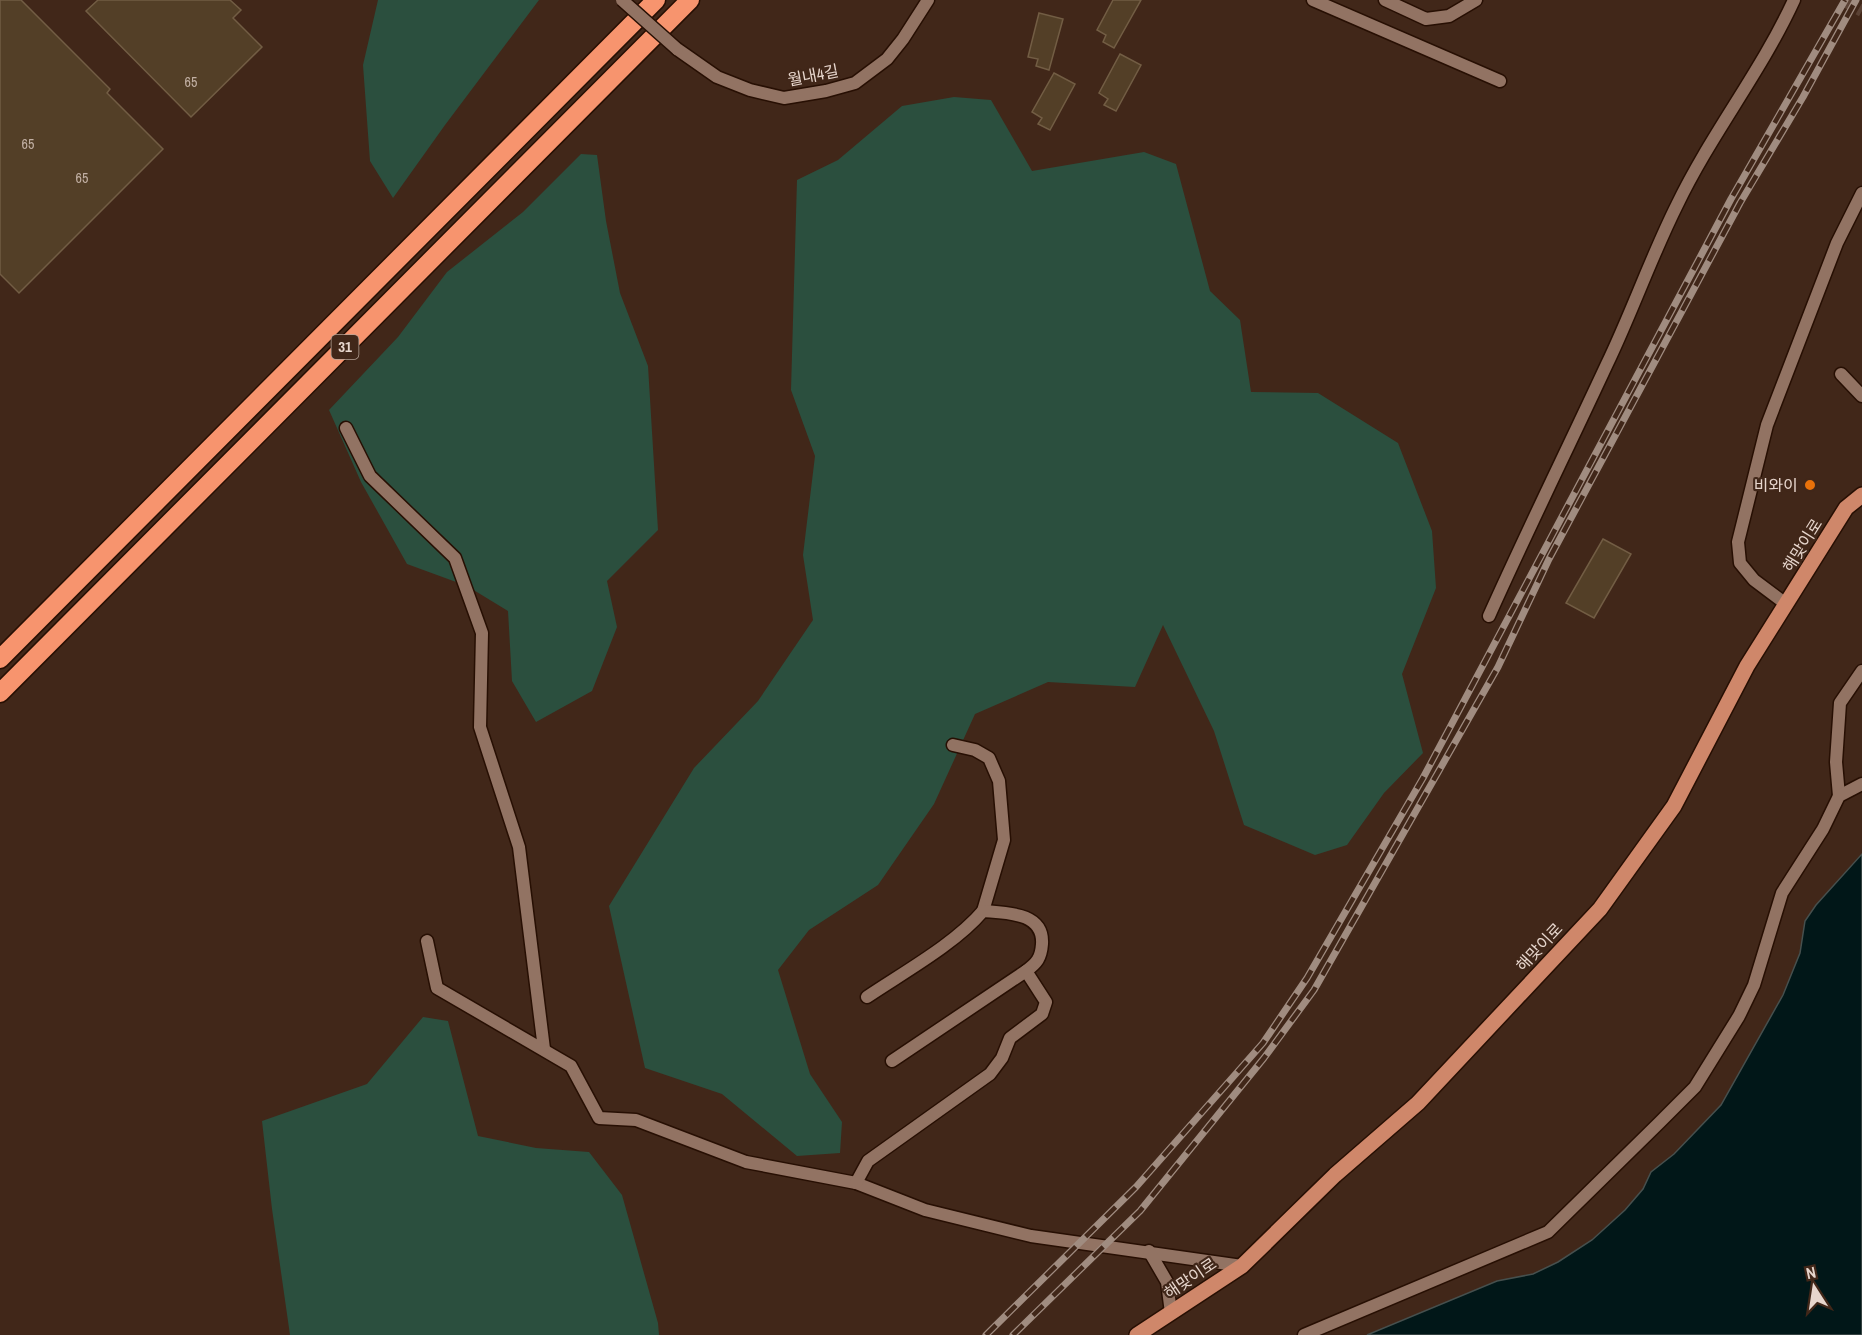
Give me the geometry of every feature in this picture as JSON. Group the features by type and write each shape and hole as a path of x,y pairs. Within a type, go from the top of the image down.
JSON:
{"highway":[{"name":"31","path":"0,658 656,0"},
{"name":"31","path":"1,693 690,0"}],"main road":[{"name":"해맞이로","path":"1137,1335 1242,1266 1335,1175 1418,1103 1599,909 1674,806 1747,666 1846,508 1862,495"}],"street":[{"name":"월내4길","path":"622,0 677,49 717,77 750,90 784,98 826,91 855,83 887,59 928,0"},
{"path":"1313,0 1500,81"},
{"path":"1385,0 1426,19 1449,16 1476,0"},
{"path":"1489,616 1525,534 1608,362 1676,207 1701,157 1778,34 1794,0"},
{"path":"1786,604 1754,580 1740,562 1738,542 1767,426 1837,243 1862,194"},
{"path":"1841,374 1862,396"},
{"path":"346,429 370,476 455,558 482,633 480,727 519,847 544,1049"},
{"path":"1304,1335 1548,1232 1695,1086 1739,1016 1751,992 1782,893 1823,829 1839,796 1836,762 1840,703 1862,671"},
{"path":"867,997 954,938 972,924 983,911 1004,840 999,781 989,758 975,750 953,744"},
{"path":"1839,796 1862,784"},
{"path":"892,1061 1035,965 1041,957 1042,935 1037,924 1029,918 1009,913 983,911"},
{"path":"427,941 437,988 571,1066 599,1118 636,1120 746,1162 856,1183 925,1210 1031,1236 1242,1266"},
{"path":"856,1183 868,1161 990,1074 1002,1058 1010,1038 1042,1014 1046,1002 1026,971"},
{"path":"1149,1251 1167,1282 1171,1313"}],"green space":[{"path":"378,0 539,0 393,198 370,161 363,65"},
{"path":"954,97 991,100 1032,171 1144,152 1176,164 1210,291 1240,320 1251,392 1318,393 1398,443 1432,531 1436,588 1402,674 1423,753 1384,793 1347,845 1315,855 1244,825 1214,731 1163,625 1135,687 1048,682 975,714 934,804 878,885 809,930 778,970 810,1074 842,1122 840,1153 797,1156 722,1094 645,1068 609,906 694,768 758,701 813,620 803,555 815,456 791,390 797,180 838,160 902,106"},
{"path":"581,154 597,155 606,221 620,293 648,366 658,530 607,581 617,627 592,691 536,722 512,681 508,611 467,586 407,564 361,482 329,410 398,337 447,272 523,212"},
{"path":"423,1017 448,1021 478,1136 536,1148 589,1152 622,1195 658,1323 659,1335 290,1335 262,1121 367,1084"}],"shaded area":[{"path":"1862,854 1862,1335 1367,1335 1497,1281 1533,1274 1558,1262 1592,1240 1625,1210 1643,1189 1651,1172 1674,1154 1721,1105 1783,995 1800,953 1805,921 1816,905"}],"building":[{"path":"0,0 21,0 110,89 107,93 163,149 19,293 0,274"},
{"path":"98,0 230,0 241,10 233,18 262,47 191,117 86,11"},
{"path":"1113,0 1141,0 1114,48 1103,42 1106,35 1097,30"},
{"path":"1039,13 1063,19 1049,70 1036,66 1038,59 1028,57"},
{"path":"1120,54 1141,65 1116,111 1104,105 1108,99 1099,93"},
{"path":"1054,73 1075,84 1050,130 1038,124 1042,118 1032,112"},
{"path":"1603,539 1631,554 1594,618 1566,603"}],"tunnel":[{"path":"1843,0 1862,11"}],"railway":[{"path":"986,1335 1136,1187 1263,1043 1307,978 1423,778 1731,199 1845,0"},
{"path":"1013,1335 1140,1211 1264,1058 1314,990 1498,667 1549,559 1740,203 1803,97 1856,0"}],"place":[{"name":"비와이","path":"1810,485"}]}
